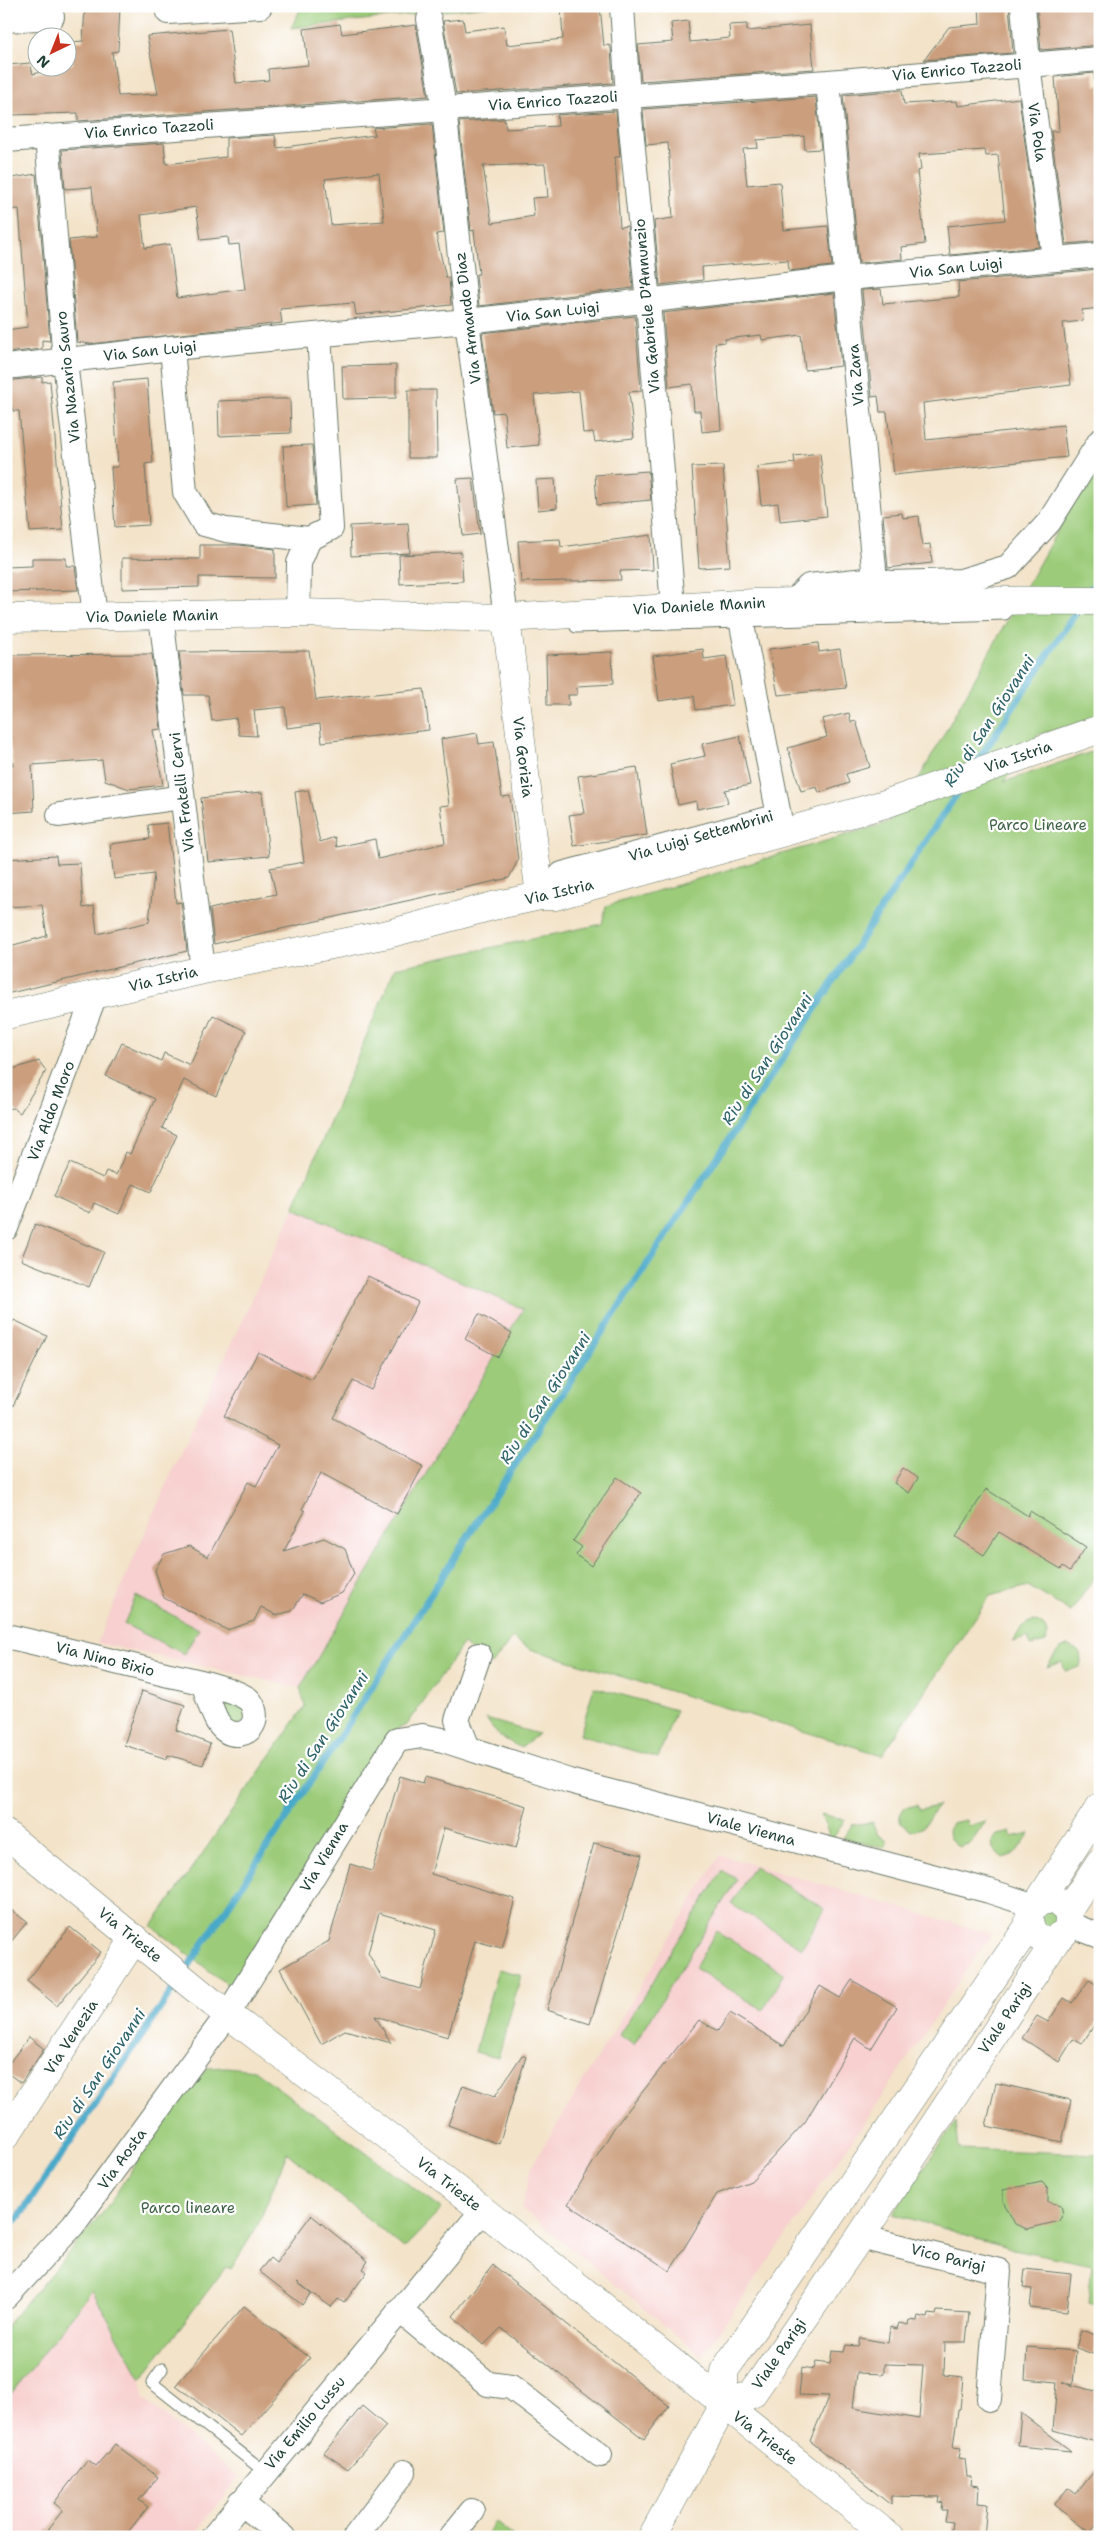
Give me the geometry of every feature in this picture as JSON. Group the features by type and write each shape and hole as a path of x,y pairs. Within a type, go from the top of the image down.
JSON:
{"street":[{"path":"168,6 168,12 260,6"},
{"name":"Via Gabriele D'Annunzio","path":"622,6 628,97 648,302 673,606"},
{"name":"Via Pola","path":"1023,6 1028,63 1054,258"},
{"path":"6,20 52,17"},
{"name":"Via Armando Diaz","path":"429,19 444,108 467,321 506,618"},
{"name":"Via Enrico Tazzoli","path":"6,140 444,108 628,97 828,82 1028,63 1100,59"},
{"name":"Via Zara","path":"828,82 876,579"},
{"name":"Via Nazario Sauro","path":"47,136 65,361 95,617"},
{"name":"Via San Luigi","path":"6,367 172,348 467,321 648,302 847,278 1100,255"},
{"path":"172,348 185,492 204,524 226,530 310,539 331,528 319,335"},
{"path":"793,602 809,586 876,579 890,583 961,581 1008,567 1049,522 1100,441"},
{"path":"298,613 299,562 310,539"},
{"name":"Via Daniele Manin","path":"6,618 298,613 506,618 673,606 740,613 793,602 875,600 1013,608 1100,601"},
{"name":"Via Luigi Settembrini","path":"540,896 562,874 780,816 740,613"},
{"name":"Via Fratelli Cervi","path":"161,615 203,970"},
{"name":"Via Gorizia","path":"506,618 540,896"},
{"name":"Via Istria","path":"6,1015 203,970 388,934 540,896 555,896 884,800 1045,744 1100,728"},
{"path":"59,815 182,797"},
{"name":"Via Aldo Moro","path":"6,1228 96,995"},
{"name":"Via Nino Bixio","path":"6,1636 203,1683"},
{"path":"468,1748 457,1720 479,1655"},
{"name":"Via Vienna","path":"221,2009 397,1740 405,1737 422,1736 443,1740"},
{"name":"Viale Vienna","path":"443,1740 569,1781 989,1891 1034,1912"},
{"path":"652,2537 724,2405 724,2370 1034,1912 1100,1808"},
{"name":"Via Trieste","path":"6,1834 221,2009 483,2210 890,2537"},
{"name":"Viale Parigi","path":"724,2405 752,2394 860,2237 1065,1924 1100,1862"},
{"path":"1034,1912 1043,1901 1055,1901 1065,1924 1100,1936"},
{"name":"Via Venezia","path":"6,2135 142,1944"},
{"name":"Via Aosta","path":"6,2297 73,2225 221,2009"},
{"name":"Via Emilio Lussu","path":"213,2537 264,2472 483,2210"},
{"name":"Vico Parigi","path":"860,2237 999,2271 989,2399"},
{"path":"399,2310 488,2384 511,2387 600,2455"},
{"path":"355,2537 404,2472"},
{"path":"240,2502 284,2537"},
{"path":"451,2537 472,2511"}],"lane":[{"path":"566,627 740,613 1013,608"},
{"path":"1040,613 1100,611"},
{"path":"506,618 537,628"},
{"path":"1045,744 1100,721"},
{"path":"162,2368 152,2383 264,2472"}],"shaded area":[{"path":"294,1208 523,1309 392,1545 300,1688 97,1643 172,1471"},
{"path":"720,1855 991,1934 866,2120 702,2356 521,2208 532,2166"},
{"path":"92,2290 141,2379 143,2398 238,2477 193,2537 6,2537 6,2400"}],"green space":[{"path":"302,6 488,6 291,28"},
{"name":"Parco Lineare","path":"1100,464 1100,717 1037,735 1004,782 1100,749 1100,1569 1071,1612 1028,1586 990,1596 882,1755 530,1649 512,1638 492,1665 463,1644 407,1725 397,1729 230,1987 152,1926 305,1706 300,1688 523,1309 294,1208 395,968 602,924 606,906 890,822 920,777 1085,481"},
{"path":"136,1596 199,1629 184,1654 124,1624"},
{"path":"1033,1621 1045,1628 1047,1634 1046,1642 1031,1646 1028,1637 1013,1642 1024,1626"},
{"path":"1068,1646 1080,1653 1080,1667 1065,1671 1062,1662 1047,1667 1058,1651"},
{"path":"594,1687 676,1710 658,1758 580,1735"},
{"path":"234,1698 252,1718 231,1728 222,1707"},
{"path":"486,1719 538,1734 521,1748 499,1736"},
{"path":"917,1805 920,1810 938,1806 922,1828 911,1831 900,1823 900,1815 904,1808"},
{"path":"821,1814 845,1820 831,1841"},
{"path":"966,1820 968,1826 986,1821 971,1843 959,1847 949,1838 948,1831 952,1823"},
{"path":"872,1822 878,1835 886,1839 887,1844 883,1848 843,1838 852,1825"},
{"path":"1010,1832 1012,1837 1030,1833 1015,1854 1003,1858 993,1849 992,1842 997,1835"},
{"path":"754,1866 825,1909 802,1948 731,1904"},
{"path":"722,1871 737,1879 634,2045 619,2035"},
{"path":"1049,1900 1060,1904 1068,1914 1048,1939 1032,1930"},
{"path":"716,1931 784,1973 763,2010 695,1968"},
{"path":"498,1969 521,1975 498,2058 475,2052"},
{"name":"Parco lineare","path":"227,2067 254,2070 442,2209 404,2248 287,2153 258,2225 231,2269 226,2267 141,2379 92,2290 6,2400 6,2326 106,2209 179,2096 208,2068"},
{"path":"956,2122 959,2149 1100,2154 1100,2306 1088,2302 1092,2265 1014,2249 893,2214"},
{"path":"495,2522 514,2537 484,2537"}],"building":[{"path":"85,6 120,6 118,51 112,52 118,96 158,94 147,36 229,29 236,83 269,80 268,69 308,65 304,29 340,24 342,34 416,25 428,96 78,121 78,113 13,115 8,65 28,63 28,78 78,78 78,41 83,41"},
{"path":"561,6 600,6 604,46 609,45 611,48 613,83 456,94 443,21 463,19 465,31 504,26 507,45 563,39"},
{"path":"979,6 1009,6 1013,53 924,60 949,27 980,24"},
{"path":"1037,6 1097,6 1098,15 1100,15 1100,45 1041,50"},
{"path":"688,21 690,42 730,38 729,25 747,24 747,31 810,25 814,69 641,81 638,45 673,42 671,23"},
{"path":"1094,73 1095,86 1100,85 1100,241 1066,244 1051,131 1059,131 1055,77"},
{"path":"902,90 904,104 957,101 958,106 1019,98 1039,247 950,255 947,226 1005,220 998,155 986,156 985,150 919,154 921,170 917,171 925,244 901,247 902,259 859,263 843,95"},
{"path":"816,97 821,149 805,150 804,136 757,140 758,148 743,149 747,185 780,182 784,230 828,226 832,266 789,271 788,260 702,267 703,280 660,285 654,221 673,218 668,143 646,145 643,109"},
{"path":"616,111 620,157 615,157 620,227 627,226 633,288 479,306 476,274 479,274 474,230 471,231 459,122 504,119 506,129 558,126 557,115","holes":["545,164 548,197 532,198 534,216 492,223 483,166"]},
{"path":"432,124 444,233 436,234 446,278 449,278 451,305 356,315 354,303 280,309 282,323 90,344 77,342 69,240 97,237 92,187 65,189 62,150 164,143 166,164 226,157 226,138 275,135 277,148 375,135 373,128","holes":["379,173 384,221 331,225 325,179","196,207 201,240 228,237 229,245 239,244 245,289 177,298 170,244 145,248 141,215"]},
{"path":"36,174 50,341 42,340 42,349 6,353 6,330 28,327 19,209 6,210 6,179"},
{"path":"1100,269 1100,308 1082,310 1083,321 1063,323 1071,385 923,403 926,440 1063,425 1067,457 894,475 887,412 880,412 878,396 872,397 862,290 881,289 883,304 959,297 958,282"},
{"path":"834,293 841,366 805,370 801,335 762,340 761,335 725,339 725,342 715,343 721,430 702,432 700,411 694,411 692,384 669,387 663,313"},
{"path":"635,316 641,391 629,392 634,438 595,442 593,432 583,433 579,391 534,395 539,445 507,448 504,412 493,413 482,333"},
{"path":"396,365 396,398 343,399 342,366"},
{"path":"42,377 42,382 50,381 63,530 30,532 19,411 13,411 10,402 6,403 6,381"},
{"path":"147,379 153,463 145,464 149,525 115,527 111,467 118,467 113,382"},
{"path":"408,390 436,390 437,458 408,458"},
{"path":"290,399 291,433 219,436 218,401"},
{"path":"312,445 316,505 286,507 283,446"},
{"path":"820,453 827,516 780,521 778,503 761,505 757,467 795,463 794,456"},
{"path":"723,466 730,566 699,568 692,467"},
{"path":"648,471 651,500 597,505 595,475"},
{"path":"473,478 480,534 463,536 457,479"},
{"path":"555,479 557,508 538,510 536,480"},
{"path":"902,513 903,518 919,516 922,545 930,544 932,563 888,568 883,515"},
{"path":"408,523 410,553 351,556 350,526"},
{"path":"651,535 653,570 620,571 621,580 521,582 518,541 560,539 561,547"},
{"path":"200,545 239,545 275,549 275,578 199,577 199,587 122,589 122,558 200,559"},
{"path":"461,552 463,581 400,584 399,555"},
{"path":"32,558 66,558 66,566 75,566 78,590 6,592 6,567 32,566"},
{"path":"818,643 819,652 840,649 846,688 778,695 769,649"},
{"path":"703,649 704,659 726,656 733,705 696,710 694,696 659,701 653,656"},
{"path":"309,651 316,700 424,689 429,730 322,742 320,724 287,728 285,707 254,710 257,736 239,735 236,718 212,721 208,695 184,695 179,652"},
{"path":"612,652 613,684 577,686 577,695 568,695 569,705 547,705 546,655"},
{"path":"152,654 161,729 153,730 163,785 129,789 105,780 102,760 32,765 34,811 6,813 6,765 13,765 6,722 6,655"},
{"path":"849,713 851,722 856,721 870,767 846,774 849,783 819,793 817,787 801,791 788,748 827,737 822,719"},
{"path":"477,733 479,744 494,742 502,797 510,796 518,860 509,878 214,944 210,909 276,894 270,868 304,862 295,792 308,790 320,842 335,837 337,847 375,839 378,859 445,843 440,806 449,805 441,739"},
{"path":"740,736 750,785 725,790 728,803 697,809 696,801 678,805 670,764 705,756 702,744"},
{"path":"637,767 647,835 574,846 569,815 584,813 578,776"},
{"path":"262,792 269,856 208,862 201,798"},
{"path":"167,823 176,903 181,902 187,951 6,994 6,947 47,936 42,905 6,907 6,859 56,856 57,864 80,863 83,908 94,906 97,934 149,922 154,874 114,879 110,844 150,839 148,825"},
{"path":"213,1015 246,1031 216,1096 184,1080 162,1128 177,1135 151,1192 133,1184 119,1214 94,1203 90,1213 54,1196 70,1163 103,1178 106,1171 116,1175 126,1152 130,1154 155,1099 106,1076 122,1043 161,1061 164,1053 190,1065"},
{"path":"39,1061 46,1071 20,1113 13,1108 6,1109 6,1071"},
{"path":"35,1224 104,1252 89,1287 21,1260"},
{"path":"368,1276 418,1302 371,1390 353,1381 333,1418 423,1466 397,1514 321,1473 302,1509 305,1511 284,1551 324,1538 345,1549 354,1574 342,1593 320,1602 303,1594 292,1611 276,1615 261,1607 254,1621 227,1630 164,1598 155,1570 164,1554 189,1546 208,1557 248,1482 256,1486 278,1445 224,1416 258,1352 312,1380"},
{"path":"479,1314 512,1333 498,1357 465,1339"},
{"path":"14,1320 47,1336 6,1420 6,1335"},
{"path":"903,1468 918,1478 909,1493 894,1483"},
{"path":"617,1477 641,1493 591,1566 576,1555 582,1547 573,1541"},
{"path":"986,1489 1028,1516 1030,1511 1086,1547 1070,1571 1063,1566 1061,1569 999,1532 984,1555 956,1537"},
{"path":"142,1691 185,1705 176,1730 210,1744 203,1765 168,1755 167,1759 124,1745"},
{"path":"400,1776 423,1783 425,1777 527,1806 516,1848 444,1828 431,1874 515,1899 502,1948 475,1941 448,2037 375,2016 391,2043 345,2030 321,2044 280,1969 329,1941 350,1864 372,1871","holes":["379,1913 436,1930 420,1989 382,1978 368,1953"]},
{"path":"594,1843 642,1855 590,2024 547,2010"},
{"path":"6,1906 27,1922 6,1948"},
{"path":"70,1927 101,1952 57,2006 27,1981"},
{"path":"852,1980 897,2007 871,2049 855,2038 805,2122 751,2181 717,2194 670,2271 568,2204 614,2128 699,2020 718,2031 730,2013 784,2046 820,1986 840,1998"},
{"path":"1089,1980 1100,1987 1100,2016 1082,2044 1073,2039 1059,2062 1022,2038 1037,2016 1048,2022 1064,1998 1072,2003"},
{"path":"29,2037 44,2049 21,2083 6,2072 6,2067"},
{"path":"522,2055 526,2057 499,2144 448,2125 463,2085 495,2096"},
{"path":"996,2083 1071,2100 1062,2142 986,2126"},
{"path":"1042,2182 1048,2189 1048,2202 1061,2205 1063,2214 1059,2221 1027,2229 1015,2224 1003,2201 1003,2190"},
{"path":"311,2215 368,2261 363,2269 367,2272 344,2303 338,2299 331,2307 297,2282 311,2293 302,2305 259,2271 270,2258 276,2263"},
{"path":"493,2265 669,2406 644,2439 501,2328 484,2345 453,2316"},
{"path":"1025,2269 1071,2274 1067,2312 1030,2308 1032,2289 1023,2288"},
{"path":"244,2306 310,2358 241,2436 176,2385"},
{"path":"937,2311 969,2313 966,2342 945,2342 944,2375 963,2377 960,2410 958,2410 953,2447 961,2448 959,2458 965,2459 967,2476 972,2476 971,2485 979,2486 978,2503 987,2504 984,2537 951,2537 953,2522 945,2521 947,2510 942,2510 943,2503 939,2502 940,2497 891,2496 891,2505 810,2441 829,2396 799,2395 802,2367 814,2369 816,2362 830,2364 832,2351 844,2352 846,2345 858,2346 860,2338 888,2343 890,2327 897,2329 899,2323 908,2325 909,2320 917,2321 918,2316 928,2318 929,2314 936,2315","holes":["884,2364 923,2365 919,2419 853,2408 857,2373 884,2374"]},
{"path":"1081,2330 1099,2336 1093,2354 1076,2348"},
{"path":"1027,2347 1076,2351 1073,2384 1063,2383 1100,2392 1100,2443 1053,2430 1057,2382 1025,2379"},
{"path":"362,2406 386,2426 348,2469 324,2453"},
{"path":"1021,2413 1071,2451 1018,2446"},
{"path":"115,2444 158,2477 139,2500 148,2507 124,2537 42,2537 63,2510 54,2503 87,2460 96,2466"},
{"path":"1100,2464 1100,2521 1090,2533 1054,2505 1068,2488 1076,2494"}],"waterway":[{"name":"Riu di San Giovanni","path":"1087,595 1100,577"},
{"name":"Riu di San Giovanni","path":"977,762 1079,608"},
{"name":"Riu di San Giovanni","path":"184,1973 341,1735 472,1530 962,786"},
{"name":"Riu di San Giovanni","path":"6,2230 19,2217 178,1982"}]}
